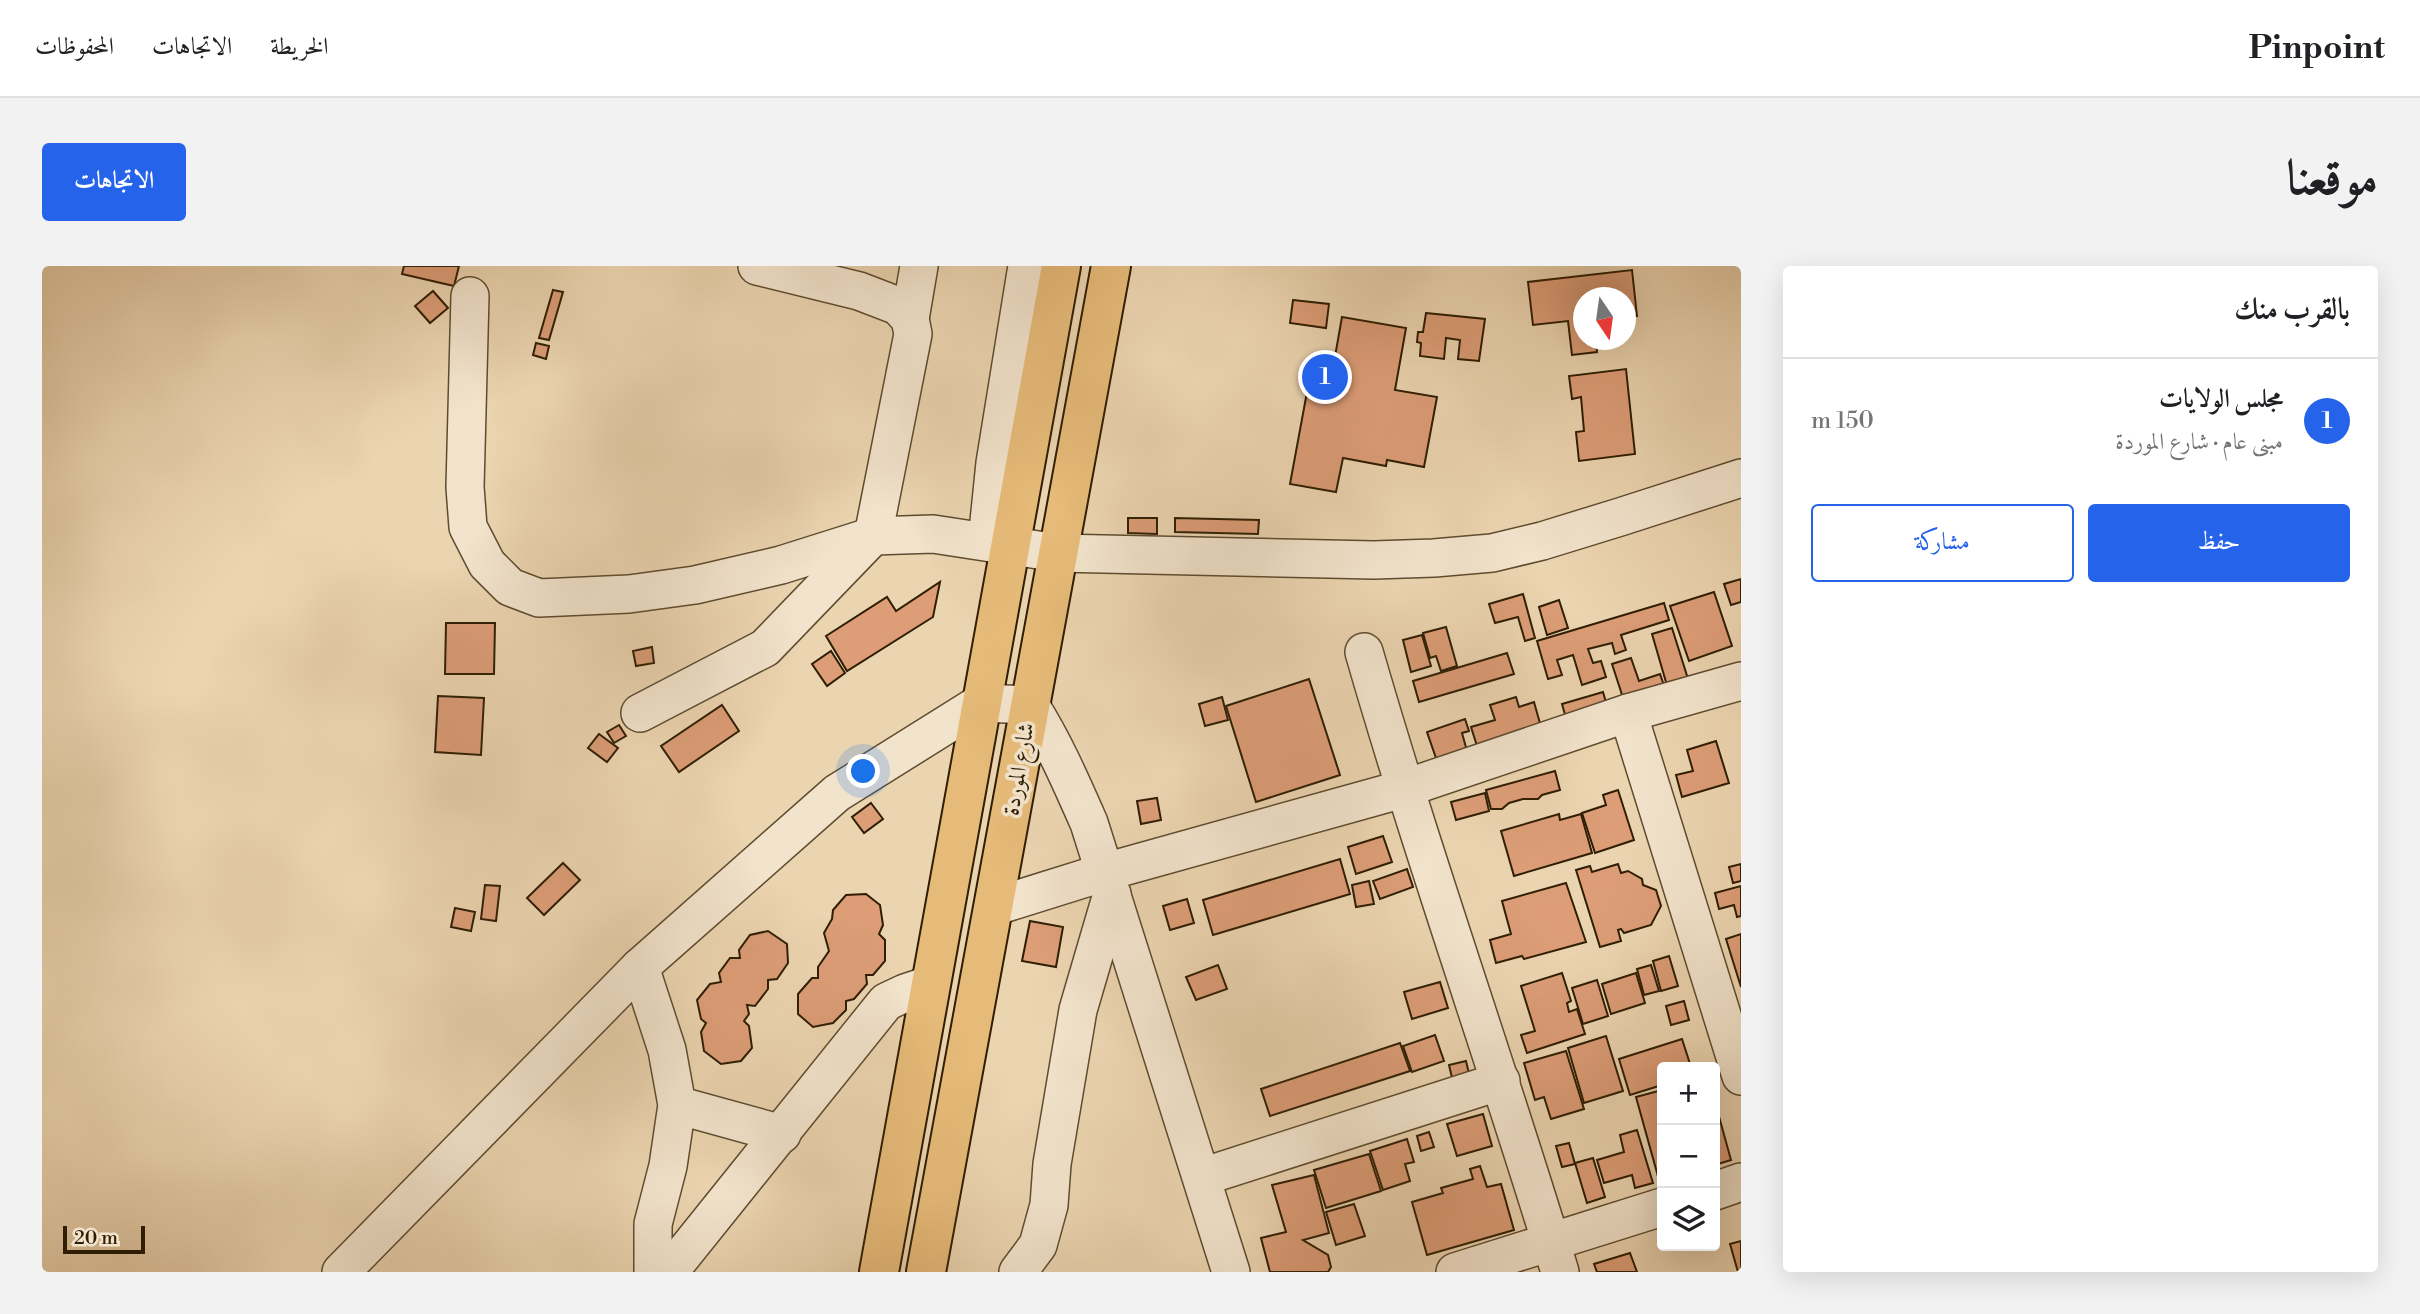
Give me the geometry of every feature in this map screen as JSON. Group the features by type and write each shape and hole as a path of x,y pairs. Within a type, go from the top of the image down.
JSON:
{"main road":[{"path":"879,1272 981,703 998,543 1061,266"},
{"name":"شارع الموردة","path":"926,1272 1111,266"}],"street":[{"path":"757,266 859,291 898,306 910,319"},
{"path":"640,713 765,648 873,536 913,334 910,319 919,266"},
{"path":"998,543 995,463 1027,266"},
{"path":"470,296 465,488 468,527 487,565 510,587 539,598 629,594 695,585 781,565 873,536 933,534 1058,554 1374,560 1492,553 1555,537 1741,478"},
{"path":"1364,652 1404,789 1556,1257"},
{"path":"993,907 1108,883 1404,789 1628,713 1741,681"},
{"path":"341,1272 640,967 837,793 981,703 1030,705 1053,741 1089,823 1231,1272"},
{"path":"1628,713 1741,1076"},
{"path":"1018,1272 1038,1245 1049,1205 1052,1164 1078,1010 1108,883"},
{"path":"640,967 667,1050 677,1105 668,1166 653,1224 653,1272"},
{"path":"670,1272 886,1002 929,985"},
{"path":"1202,1177 1501,1081"},
{"path":"677,1105 782,1134"},
{"path":"1720,1189 1741,1182"},
{"path":"1455,1272 1556,1257 1657,1209"}],"building":[{"path":"404,266 459,266 454,286 402,274"},
{"path":"1632,270 1634,287 1573,287 1573,350 1597,352 1572,355 1568,321 1533,325 1528,282"},
{"path":"553,290 563,292 549,340 539,338"},
{"path":"433,291 448,308 430,323 415,306"},
{"path":"1293,300 1329,304 1326,328 1290,323"},
{"path":"1426,313 1485,319 1479,361 1458,359 1460,340 1446,338 1444,359 1420,356 1418,332 1423,332"},
{"path":"1342,317 1406,328 1395,390 1437,397 1424,467 1387,460 1386,466 1343,458 1336,492 1290,484 1307,392 1328,396"},
{"path":"536,343 549,346 546,359 533,355"},
{"path":"1626,369 1635,454 1579,461 1576,432 1584,431 1581,397 1572,399 1569,376"},
{"path":"1128,518 1157,518 1157,534 1128,533"},
{"path":"1175,518 1259,520 1258,534 1175,532"},
{"path":"1741,579 1741,602 1731,605 1724,584"},
{"path":"940,582 933,617 847,671 826,636 887,597 896,611"},
{"path":"1714,592 1732,646 1689,661 1670,606"},
{"path":"1523,594 1535,638 1525,641 1518,617 1495,623 1489,604"},
{"path":"1559,600 1568,628 1547,635 1539,607"},
{"path":"1664,603 1669,620 1621,635 1626,650 1615,654 1612,643 1588,649 1593,663 1601,661 1606,677 1582,685 1573,655 1557,660 1562,675 1548,679 1537,641"},
{"path":"446,623 495,623 494,674 445,674"},
{"path":"1446,627 1457,666 1441,671 1436,656 1430,658 1423,633"},
{"path":"1672,628 1689,682 1668,689 1652,634"},
{"path":"1422,635 1431,666 1411,672 1403,640"},
{"path":"652,647 654,663 636,666 633,651"},
{"path":"831,651 845,673 827,686 812,664"},
{"path":"1507,653 1514,674 1419,702 1413,681"},
{"path":"1631,658 1639,681 1660,674 1666,691 1625,704 1612,664"},
{"path":"1309,679 1340,775 1256,802 1226,706"},
{"path":"1603,692 1608,709 1567,722 1562,704"},
{"path":"438,696 484,698 481,755 435,752"},
{"path":"1222,697 1228,720 1205,726 1199,704"},
{"path":"1516,697 1519,707 1534,702 1541,727 1477,746 1471,727 1495,720 1490,705"},
{"path":"722,705 739,731 679,772 661,746"},
{"path":"1465,719 1469,731 1462,733 1467,751 1437,761 1427,732"},
{"path":"619,725 626,736 614,743 607,732"},
{"path":"599,734 618,748 607,762 588,748"},
{"path":"1716,741 1729,783 1682,797 1676,775 1693,771 1687,750"},
{"path":"1555,771 1560,790 1542,795 1538,799 1509,803 1502,809 1491,809 1486,790"},
{"path":"1618,790 1634,840 1595,853 1582,813 1606,805 1603,795"},
{"path":"1485,793 1489,811 1456,820 1451,802"},
{"path":"1157,798 1161,820 1141,824 1137,801"},
{"path":"871,803 883,819 864,833 852,817"},
{"path":"1559,814 1560,820 1581,814 1592,853 1514,876 1501,831"},
{"path":"1383,836 1392,862 1356,874 1348,847"},
{"path":"1340,859 1350,894 1213,935 1203,900"},
{"path":"563,863 580,880 544,915 527,898"},
{"path":"1618,864 1621,873 1628,871 1642,879 1643,885 1656,890 1661,906 1651,925 1624,933 1621,929 1618,930 1621,941 1600,947 1576,870 1590,866 1592,872"},
{"path":"1741,864 1741,881 1733,883 1729,867"},
{"path":"1407,869 1413,887 1380,899 1373,881"},
{"path":"1369,881 1374,904 1356,907 1352,885"},
{"path":"1566,883 1586,942 1524,959 1522,956 1496,963 1490,940 1511,934 1502,901"},
{"path":"485,885 500,886 496,921 481,919"},
{"path":"1741,886 1741,916 1737,917 1734,905 1719,909 1715,893"},
{"path":"866,894 880,905 883,925 879,934 885,940 885,961 873,975 866,975 867,984 854,999 846,1001 846,1010 833,1023 813,1027 798,1014 798,994 812,978 818,978 818,967 829,951 824,933 832,919 833,910 846,895"},
{"path":"1187,899 1194,923 1170,930 1163,906"},
{"path":"455,908 475,912 471,931 451,927"},
{"path":"1030,921 1063,927 1056,967 1022,961"},
{"path":"768,931 787,944 788,963 777,979 768,980 768,989 755,1006 747,1005 749,1014 744,1021 749,1026 752,1048 741,1061 721,1064 704,1051 701,1032 706,1023 701,1019 697,1000 710,984 721,982 719,973 730,958 740,958 739,950 750,935"},
{"path":"1741,934 1741,987 1726,939"},
{"path":"1669,956 1678,986 1661,991 1653,961"},
{"path":"1218,965 1227,989 1196,1000 1186,977"},
{"path":"1651,965 1659,991 1644,995 1637,969"},
{"path":"1562,973 1571,1001 1567,1003 1569,1012 1577,1009 1585,1034 1527,1053 1521,1035 1535,1031 1521,986"},
{"path":"1636,973 1645,1003 1611,1014 1602,984"},
{"path":"1597,980 1608,1016 1583,1024 1572,988"},
{"path":"1440,982 1448,1008 1412,1019 1404,992"},
{"path":"1684,1001 1689,1020 1671,1025 1666,1006"},
{"path":"1435,1035 1444,1061 1412,1072 1403,1046"},
{"path":"1606,1036 1623,1091 1584,1103 1568,1048"},
{"path":"1682,1039 1689,1062 1657,1062 1657,1087 1630,1095 1619,1059"},
{"path":"1400,1043 1410,1071 1270,1116 1261,1089"},
{"path":"1566,1051 1584,1109 1551,1119 1544,1097 1535,1100 1524,1063"},
{"path":"1466,1061 1470,1078 1453,1082 1449,1065"},
{"path":"1657,1091 1657,1173 1636,1097"},
{"path":"1483,1114 1492,1146 1457,1156 1447,1124"},
{"path":"1720,1120 1731,1160 1720,1163"},
{"path":"1637,1130 1653,1183 1635,1188 1632,1175 1604,1183 1597,1160 1624,1152 1620,1135"},
{"path":"1429,1132 1434,1147 1421,1151 1417,1136"},
{"path":"1407,1139 1414,1162 1405,1164 1410,1181 1383,1190 1370,1151"},
{"path":"1569,1143 1575,1164 1562,1167 1556,1146"},
{"path":"1369,1154 1381,1191 1326,1208 1314,1170"},
{"path":"1593,1158 1605,1197 1587,1203 1575,1163"},
{"path":"1480,1166 1487,1187 1501,1184 1514,1230 1427,1255 1412,1202 1443,1193 1441,1188 1473,1179 1470,1169"},
{"path":"1314,1175 1329,1233 1303,1240 1328,1255 1331,1267 1328,1272 1270,1272 1261,1238 1286,1232 1272,1185"},
{"path":"1354,1204 1365,1236 1336,1245 1326,1212"},
{"path":"1741,1241 1741,1272 1738,1272 1730,1244"},
{"path":"1630,1253 1637,1272 1597,1272 1594,1264"}],"place":[{"name":"مجلس الولايات","path":"1325,377"}]}
